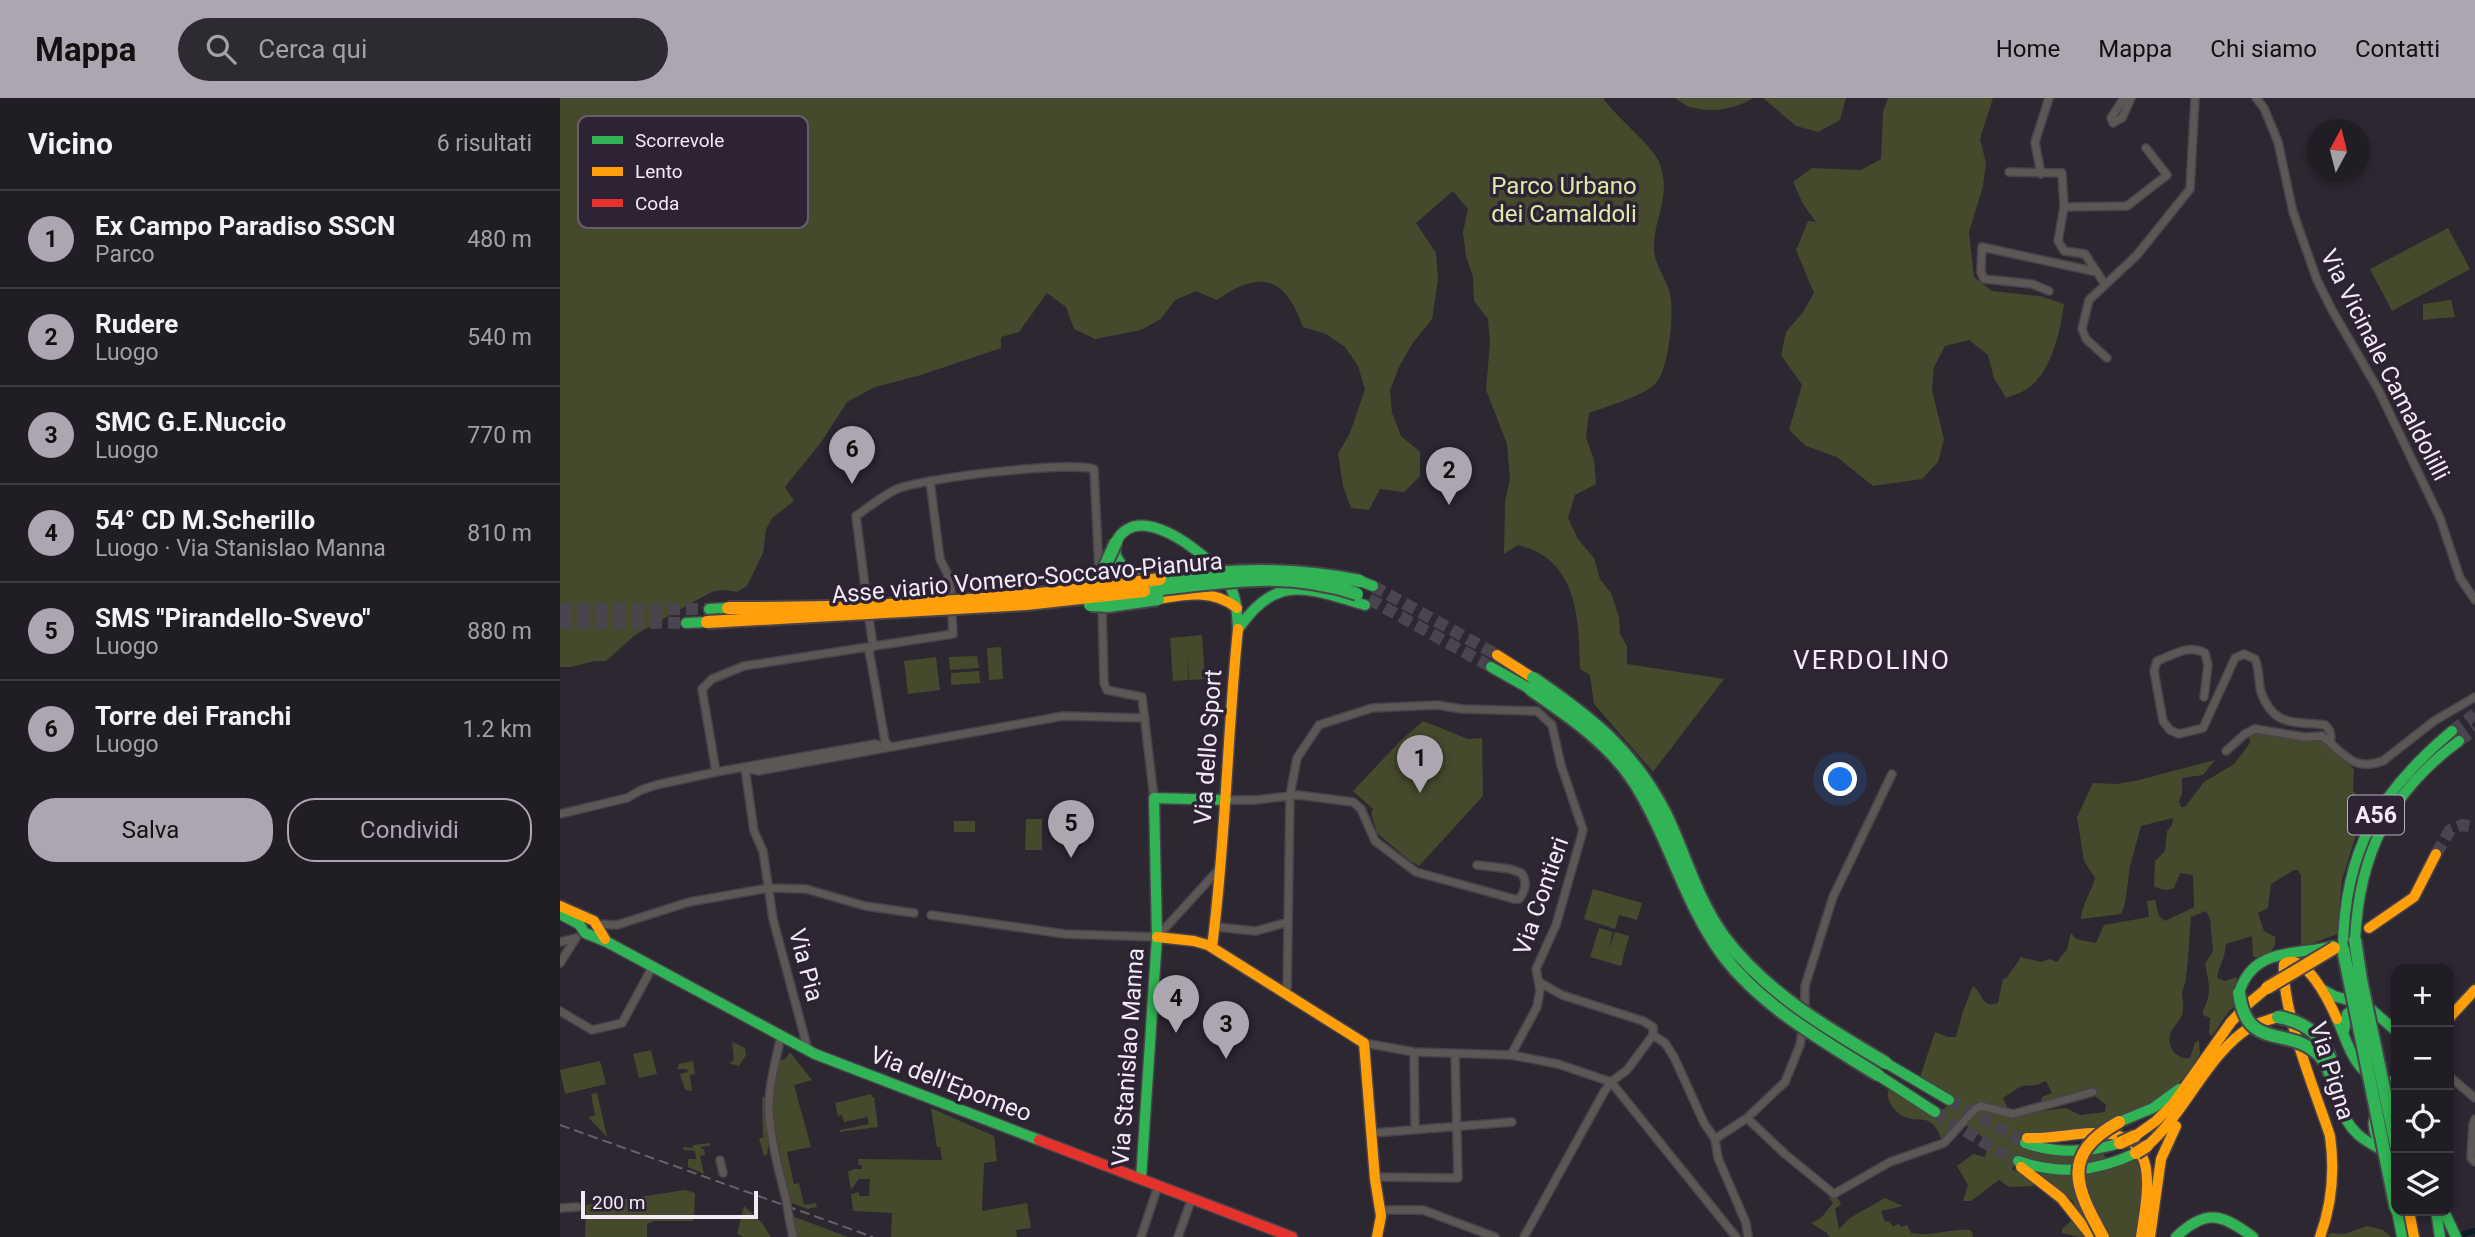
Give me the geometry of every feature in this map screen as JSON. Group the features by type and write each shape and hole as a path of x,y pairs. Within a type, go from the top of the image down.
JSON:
{"main road":[{"name":"Via dello Sport","path":"1116,542 1125,530 1132,526 1152,526 1163,531 1198,553 1223,576 1237,609 1238,629 1226,800 1212,947"},
{"path":"1116,542 1115,558 1121,568 1140,578 1164,578"},
{"path":"1030,599 1093,582 1106,570 1116,542"},
{"name":"Asse viario Vomero-Soccavo-Pianura","path":"709,608 796,609 1030,599 1164,578 1256,568 1306,570 1363,595"},
{"name":"Asse viario Vomero-Soccavo-Pianura","path":"686,623 1030,599 1264,578 1319,583 1363,595"},
{"path":"1238,629 1251,608 1261,599 1283,590 1363,595"},
{"path":"1030,599 1108,606 1194,594 1229,600 1237,609"},
{"path":"1494,661 1593,720 1610,736 1639,772 1664,812 1706,908 1724,937 1746,964 1775,992 1814,1020 1949,1100"},
{"path":"1532,684 1604,744 1634,780 1695,911 1718,948 1741,977 1785,1013 1935,1112"},
{"name":"A56","path":"2391,1132 2361,980 2355,940 2356,908 2369,853 2379,831 2407,788 2455,742 2423,755 2401,778 2366,832 2348,882 2337,948 2391,1188"},
{"path":"1154,798 1226,800"},
{"name":"Via Stanislao Manna","path":"1141,1180 1157,937 1154,798"},
{"path":"2379,831 2394,821"},
{"path":"2369,928 2404,906 2417,892 2436,854"},
{"path":"560,906 587,930"},
{"path":"560,914 587,930"},
{"name":"Via dell'Epomeo","path":"587,930 808,1050 1292,1237"},
{"path":"1157,937 1194,941 1212,947 1364,1043 1373,1133 1376,1200 1380,1210 1381,1226 1377,1237"},
{"path":"2337,948 2274,956 2258,962 2245,974 2239,993 2242,1013 2254,1028 2263,1034 2305,1045 2321,1056 2328,1067 2338,1099"},
{"path":"2092,1237 2065,1200 2017,1162 2043,1169 2078,1171 2109,1166 2141,1150 2167,1128 2239,1011 2267,988 2337,948"},
{"name":"Via Pigna","path":"2320,1237 2331,1195 2332,1148 2287,998 2282,967 2289,961 2298,962 2332,997 2363,1004 2391,1028"},
{"name":"Via Pigna","path":"2318,985 2362,1070 2380,1080 2391,1082"},
{"path":"2454,1014 2475,990"},
{"name":"Via Pigna","path":"2347,1040 2344,1026 2347,1014 2352,1007 2363,1004"},
{"path":"2214,1055 2248,1028 2263,1020 2278,1017 2301,1022 2321,1038 2332,1062 2341,1116 2348,1127 2360,1138 2391,1150"},
{"path":"2103,1237 2082,1200 2078,1185 2078,1168 2082,1154 2103,1130 2160,1104 2178,1090 2195,1083"},
{"path":"2148,1228 2149,1174 2146,1158 2136,1144 2122,1135 2107,1132 2026,1140 2047,1150 2070,1152 2096,1150 2120,1143 2135,1136 2166,1112 2195,1083"},
{"path":"2141,1237 2148,1228 2163,1150 2195,1083"},
{"path":"2391,1102 2380,1108 2372,1125 2375,1138 2391,1149"},
{"path":"2176,1237 2191,1222 2207,1216 2225,1219 2253,1237"},
{"name":"A56","path":"2397,1216 2402,1237"},
{"path":"2410,1216 2414,1237"},
{"path":"2444,1216 2450,1237"},
{"path":"2446,1216 2456,1237"}],"street":[{"path":"2041,174 2035,142 2049,98"},
{"path":"2124,98 2113,113 2113,123 2122,118 2131,98"},
{"path":"2107,358 2086,339 2082,329 2089,300 2137,255 2190,189 2195,98"},
{"name":"Via Vicinale Camaldolilli","path":"2256,98 2264,108 2278,142 2293,212 2317,280 2379,391 2440,518 2460,578 2475,600"},
{"path":"2064,207 2127,206 2167,175 2146,148"},
{"path":"2009,172 2062,173 2064,207 2058,241 2064,251 2085,254 2105,285"},
{"path":"2049,291 2032,284 1984,279 1981,272 1982,247 2097,272"},
{"path":"866,595 856,516 897,489 930,481 1073,466 1094,469 1098,570"},
{"path":"930,481 940,559 947,573 951,592"},
{"path":"1102,608 1104,683 1107,690 1112,692 1142,697 1154,798"},
{"path":"716,772 702,689 705,683 744,666 953,634 952,615"},
{"path":"869,619 873,645 870,652 887,747"},
{"path":"2204,697 2208,664 2205,653 2195,648 2182,650 2157,661 2154,671 2163,721 2170,730 2179,734 2203,728 2235,658 2244,654 2255,659 2259,667 2262,694 2274,714 2285,722 2325,725 2332,737 2330,743"},
{"path":"2226,751 2255,729 2305,737 2322,736 2341,755 2360,764 2373,764 2383,761 2434,720 2475,697"},
{"path":"2466,704 2475,706"},
{"name":"Via Contieri","path":"1290,795 1297,758 1319,725 1357,711 1437,705 1462,709 1536,711 1552,725 1561,765 1583,830 1556,925 1536,969 1539,982 1537,1007 1511,1055"},
{"path":"560,814 628,798 656,785 875,744 887,747 1063,716 1145,718"},
{"name":"Via Pia","path":"745,768 754,831 763,851 773,919 808,1050"},
{"path":"1805,1006 1805,986 1833,897 1892,774"},
{"path":"1226,800 1257,800 1298,794 1353,802 1361,809 1375,841 1416,872 1514,900 1523,894 1526,882 1521,873 1476,865"},
{"path":"1287,995 1290,795"},
{"path":"931,915 1065,934 1157,937 1220,868"},
{"path":"560,942 587,930 617,925 693,901 769,888 806,889 865,906 914,913"},
{"path":"1214,927 1256,931 1288,922"},
{"path":"560,963 587,930"},
{"path":"560,1011 592,1030 622,1023 653,966"},
{"path":"1524,1237 1611,1082 1627,1070 1653,1035 1653,1027 1643,1021 1562,995 1539,982"},
{"path":"1716,1139 1747,1118 1785,1082 1800,1045 1802,1031"},
{"path":"1653,1035 1665,1043 1674,1057 1704,1123 1716,1139 1718,1158 1746,1223 1748,1237"},
{"path":"781,1036 769,1111 772,1141 793,1237"},
{"path":"1364,1043 1414,1052 1511,1055 1558,1064 1611,1082 1736,1237"},
{"path":"1414,1052 1415,1130"},
{"path":"1374,1177 1458,1178 1455,1055"},
{"path":"2454,1080 2475,1098"},
{"path":"1747,1118 1785,1154 1834,1194 1890,1162 1944,1143 1975,1109 1981,1106 2013,1114 2093,1092"},
{"path":"2475,1119 2471,1158 2475,1162"},
{"path":"1373,1133 1511,1122"},
{"path":"720,1160 723,1173"},
{"path":"1141,1237 1158,1186"},
{"path":"1178,1237 1192,1198"},
{"path":"560,1208 577,1207"},
{"path":"1380,1210 1423,1210 1495,1237"}],"green space":[{"name":"Parco Urbano dei Camaldoli","path":"560,98 1603,98 1649,147 1659,162 1664,185 1654,250 1670,294 1670,332 1666,359 1653,386 1631,398 1589,413 1586,437 1594,460 1596,484 1575,495 1568,518 1578,539 1594,558 1600,579 1611,593 1619,617 1620,634 1627,646 1627,664 1724,679 1653,772 1594,704 1590,675 1580,669 1574,604 1562,575 1552,563 1529,548 1518,545 1504,554 1505,502 1510,479 1507,444 1486,390 1490,343 1488,319 1474,301 1473,277 1466,256 1463,232 1468,209 1453,191 1416,223 1436,253 1438,280 1432,319 1412,344 1390,390 1392,413 1401,436 1420,452 1420,476 1404,492 1380,489 1369,510 1351,508 1343,486 1338,454 1350,433 1365,389 1358,366 1345,347 1326,334 1303,327 1288,297 1279,288 1269,283 1246,284 1217,300 1196,291 1175,300 1161,319 1141,330 1095,339 1074,329 1066,307 1047,293 1019,332 1001,337 1001,348 921,375 875,387 847,402 822,441 785,487 794,501 772,518 766,529 763,553 747,586 737,592 714,591 693,602 635,635 606,661 560,667"},
{"path":"1674,98 1754,98 1733,107 1709,110 1691,107"},
{"path":"1763,98 1846,98 1840,120 1818,132 1796,126"},
{"path":"1888,98 1993,98 1980,139 1986,163 1983,186 1969,232 1974,277 1992,291 2040,296 2064,304 2057,339 2043,372 2027,389 2006,398 1994,378 1988,355 1969,340 1945,346 1934,367 1932,390 1944,439 1938,462 1922,479 1873,486 1837,457 1806,446 1789,430 1802,385 1781,355 1786,332 1803,312 1814,293 1796,250 1808,221 1816,222 1803,204 1793,182 1812,168 1861,170 1881,159 1883,112"},
{"path":"2448,228 2470,269 2392,311 2370,269"},
{"path":"2451,300 2455,317 2423,320 2423,304"},
{"path":"1202,635 1205,679 1189,680 1187,651 1188,680 1173,681 1170,638"},
{"path":"1001,647 1003,679 989,680 987,648"},
{"path":"977,656 979,668 950,670 949,657"},
{"path":"936,657 940,690 908,694 904,661"},
{"path":"979,671 980,683 951,685 951,673"},
{"path":"1423,721 1468,739 1482,738 1483,796 1419,866 1377,833 1371,813 1373,809 1353,791 1400,741"},
{"path":"2256,731 2304,741 2318,739 2354,769 2353,790 2362,804 2358,816 2360,822 2342,880 2337,934 2301,948 2301,876 2298,870 2294,870 2271,884 2268,908 2258,913 2264,931 2275,937 2275,945 2271,951 2257,958 2253,956 2252,936 2226,944 2217,978 2225,981 2237,977 2235,1006 2212,1036 2209,1034 2210,1018 2203,1015 2209,989 2205,964 2213,951 2210,919 2206,911 2191,917 2186,979 2182,993 2183,1010 2169,1039 2175,1053 2187,1058 2190,1058 2195,1043 2199,1040 2200,1054 2184,1078 2168,1093 2092,1129 2023,1146 2103,1153 2107,1160 2102,1163 2060,1167 2019,1157 2012,1169 2035,1183 2033,1186 2009,1187 1999,1180 1971,1201 1963,1201 1968,1185 1957,1166 1973,1154 1985,1157 1989,1142 1966,1125 1981,1109 2003,1116 2066,1108 2080,1115 2105,1112 2106,1105 2088,1090 2044,1103 2041,1101 2042,1097 2052,1093 2046,1081 2021,1086 2003,1098 2009,1112 1977,1105 1969,1110 1942,1141 1930,1122 1908,1118 1895,1110 1888,1098 1889,1089 1940,1112 1950,1104 1920,1077 1935,1032 1956,1037 1973,986 1988,1004 1998,1003 2003,979 2007,978 2020,957 2041,962 2049,959 2057,962 2067,949 2071,933 2076,939 2096,943 2104,925 2149,917 2147,901 2155,900 2159,916 2165,921 2194,907 2193,875 2180,873 2174,888 2171,889 2164,890 2154,886 2155,861 2165,851 2167,831 2173,818 2141,826 2121,914 2081,919 2095,878 2084,861 2077,817 2093,783 2135,781 2215,760 2203,775 2182,778 2179,801 2181,807 2185,807 2204,782 2234,764 2250,743 2249,733"},
{"path":"1026,819 1042,819 1042,850 1025,850"},
{"path":"954,821 975,821 975,832 954,832"},
{"path":"1593,889 1642,903 1637,920 1619,915 1615,929 1584,919"},
{"path":"1599,928 1613,932 1608,952 1615,932 1629,936 1621,966 1590,957"},
{"path":"732,1042 745,1048 746,1055 739,1066 729,1063 734,1060"},
{"path":"651,1050 657,1074 639,1078 633,1054"},
{"path":"790,1052 812,1080 794,1085 811,1147 787,1152 794,1184 799,1183 804,1205 816,1203 817,1207 808,1209 789,1202 774,1120 774,1096 780,1060 785,1059"},
{"path":"600,1061 606,1084 565,1094 560,1070"},
{"path":"693,1061 695,1074 690,1075 692,1091 685,1090 680,1074 688,1072 687,1069 677,1069 679,1064"},
{"path":"597,1093 607,1137 588,1117 595,1115 591,1094"},
{"path":"871,1094 874,1097 878,1127 840,1132 869,1124 867,1117 844,1122 842,1115 838,1116 835,1103"},
{"path":"762,1097 768,1098 770,1135 767,1155 764,1156 759,1138 763,1138"},
{"path":"931,1108 994,1136 997,1161 984,1163 982,1211 1027,1203 1031,1228 1016,1230 1017,1237 891,1237 892,1213 853,1211 851,1194 859,1192 859,1196 869,1196 870,1179 859,1179 851,1190 848,1172 862,1169 858,1159 942,1160 940,1147 937,1147"},
{"path":"710,1143 710,1146 701,1147 705,1155 700,1156 704,1174 688,1167 688,1159 696,1159 695,1151 684,1150 683,1147 693,1148 693,1145"},
{"path":"2140,1158 2144,1169 2137,1237 2079,1237 2062,1233 2062,1229 2071,1221 2074,1202 2040,1174"},
{"path":"685,1190 695,1193 694,1221 654,1221 647,1224 647,1237 585,1237 586,1205"},
{"path":"1836,1195 1841,1204 1835,1209 1839,1229 1850,1218 1885,1198 1903,1206 1881,1211 1885,1222 1888,1221 1893,1226 1907,1225 1911,1233 1918,1234 1971,1230 1973,1237 1829,1237 1811,1223 1821,1218 1833,1203 1829,1198"},
{"path":"744,1206 762,1223 771,1237 744,1237 737,1234"},
{"path":"792,1216 848,1237 796,1237"},
{"path":"2367,1226 2383,1230 2391,1237 2327,1237 2330,1233 2344,1234"}],"waterway":[{"path":"2456,1236 2475,1231"}],"tunnel":[{"path":"1373,586 1497,655"},
{"path":"1369,599 1491,667"},
{"path":"560,610 709,609"},
{"path":"560,622 686,623"},
{"path":"2452,731 2475,714"},
{"path":"2459,741 2475,729"},
{"path":"2436,854 2450,830 2462,825 2475,827"},
{"path":"1949,1100 2025,1143"},
{"path":"1935,1112 2018,1161"}],"railway":[{"path":"560,1125 873,1237"}],"traffic: fast":[{"path":"1150,578 1130,572 1116,556 1117,540 1128,529 1154,527 1169,533 1185,542 1213,565 1232,591 1238,629"},
{"path":"1081,585 1101,575 1116,542"},
{"path":"1160,579 1260,571 1309,573 1360,581"},
{"path":"1144,591 1225,582 1277,580 1329,586 1357,594"},
{"path":"1360,581 1373,586"},
{"path":"1239,628 1253,610 1267,599 1295,589 1311,590 1365,605"},
{"path":"1090,605 1108,606 1158,599"},
{"path":"709,609 728,608"},
{"path":"686,623 707,622"},
{"path":"1491,667 1530,689"},
{"path":"1533,678 1591,721 1624,752 1638,770 1665,813 1698,892 1714,922 1741,957 1799,1008 1886,1063"},
{"path":"1530,689 1599,741 1623,766 1646,801 1709,935 1739,974 1795,1022 1878,1075"},
{"path":"2343,949 2350,882 2358,853 2370,826 2404,777 2452,731"},
{"path":"2355,940 2363,880 2382,828 2396,804 2414,782 2459,741"},
{"path":"1141,1179 1157,937 1154,798 1226,800"},
{"path":"560,914 579,924 585,933 607,942 815,1054 1039,1140"},
{"path":"2355,940 2391,1121"},
{"path":"2239,993 2245,978 2265,961 2290,953 2333,946"},
{"path":"2343,949 2391,1184"},
{"path":"2323,990 2366,1005 2391,1027"},
{"path":"2239,993 2243,1011 2259,1031 2306,1045 2322,1058 2338,1099"},
{"path":"2344,1031 2347,1014 2359,1004"},
{"path":"2278,1017 2289,1019 2314,1033 2326,1048 2333,1068"},
{"path":"2337,1019 2356,1062 2371,1076 2391,1082"},
{"path":"1886,1063 1949,1100"},
{"path":"1878,1075 1935,1112"},
{"path":"2119,1122 2153,1108 2179,1089"},
{"path":"2338,1099 2352,1129 2391,1154"},
{"path":"2385,1149 2379,1142 2374,1120 2380,1109 2391,1103"},
{"path":"2025,1143 2072,1151 2120,1143"},
{"path":"2018,1161 2063,1170 2078,1169 2107,1164 2136,1153"},
{"path":"2398,1216 2402,1237"},
{"path":"2437,1216 2440,1237"},
{"path":"2446,1216 2456,1237"},
{"path":"2176,1237 2205,1218 2223,1219 2253,1237"}],"traffic: slow":[{"path":"728,608 945,602 1053,593 1160,579"},
{"path":"707,622 1026,604 1144,591"},
{"path":"1158,599 1209,595 1237,608"},
{"path":"1212,947 1238,629"},
{"path":"1497,655 1533,678"},
{"path":"2369,928 2414,897 2436,854"},
{"path":"560,906 594,921 605,939"},
{"path":"1157,937 1208,945 1364,1043 1375,1179 1381,1216 1377,1237"},
{"path":"2267,988 2334,948"},
{"path":"2320,1237 2331,1187 2330,1136 2293,1027 2284,983 2284,964 2292,962 2308,971 2323,991 2337,1019"},
{"path":"2135,1136 2173,1104 2231,1022 2267,988"},
{"path":"2454,1013 2475,990"},
{"path":"2147,1146 2236,1037 2252,1026 2278,1017"},
{"path":"2103,1237 2080,1188 2078,1174 2080,1160 2087,1147 2100,1134 2119,1122"},
{"path":"2150,1237 2161,1159 2176,1126"},
{"path":"2027,1138 2092,1133 2114,1135 2130,1141 2140,1152 2147,1182 2141,1237"},
{"path":"2120,1143 2135,1136"},
{"path":"2136,1153 2147,1146"},
{"path":"2021,1167 2061,1198 2092,1237"},
{"path":"2410,1216 2414,1237"}],"traffic: jam":[{"path":"1039,1140 1292,1237"}],"place":[{"name":"Torre dei Franchi","path":"852,484"},
{"name":"Rudere","path":"1449,505"},
{"name":"Ex Campo Paradiso SSCN","path":"1420,793"},
{"name":"SMS \"Pirandello-Svevo\"","path":"1071,858"},
{"name":"54° CD M.Scherillo","path":"1176,1033"},
{"name":"SMC G.E.Nuccio","path":"1226,1059"}],"district":[{"name":"VERDOLINO","path":"1872,660"}]}
